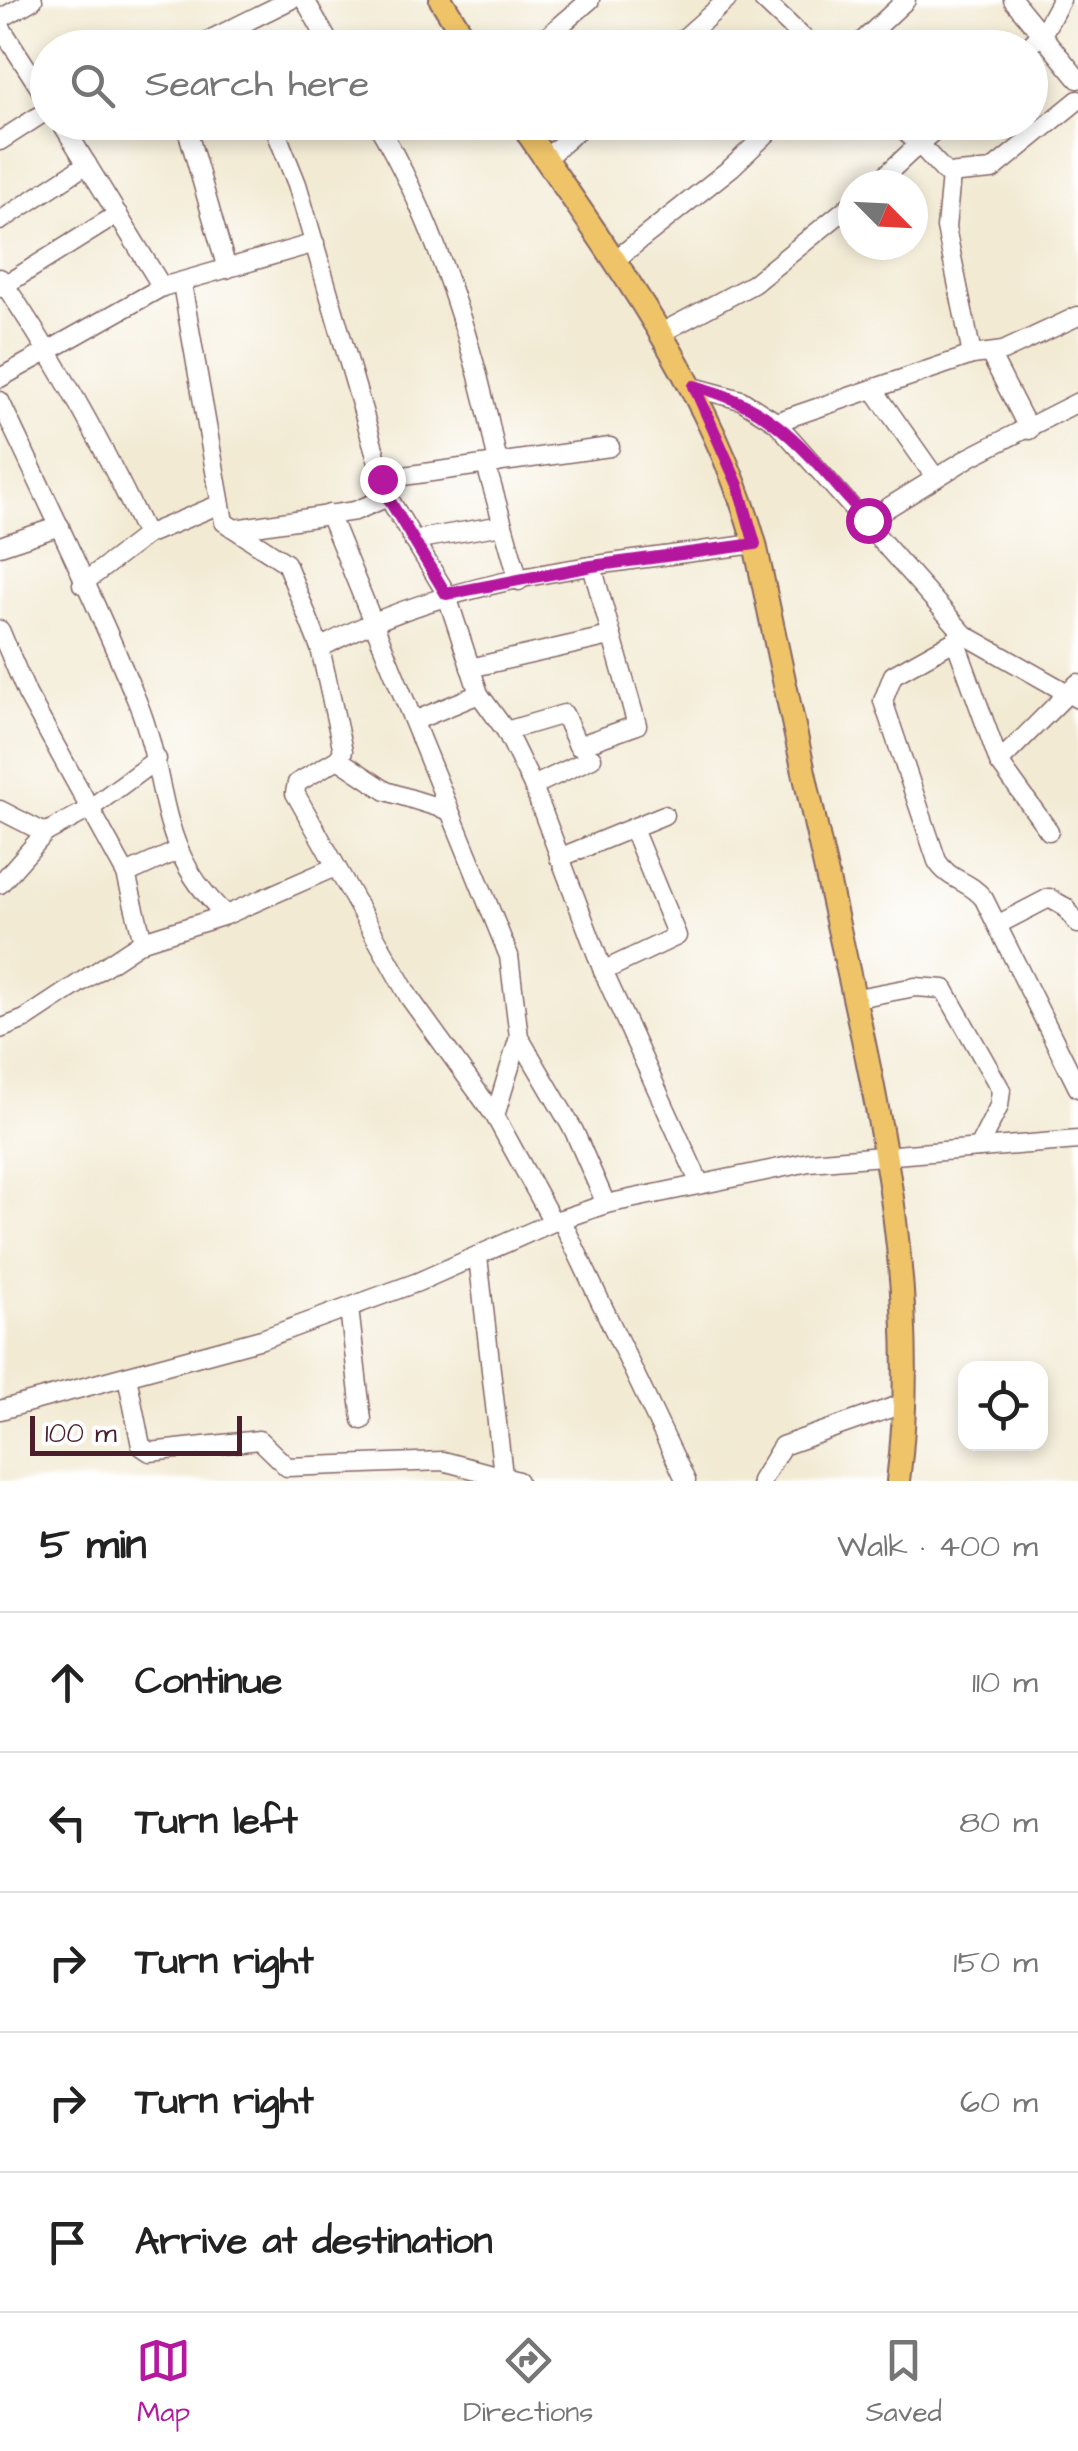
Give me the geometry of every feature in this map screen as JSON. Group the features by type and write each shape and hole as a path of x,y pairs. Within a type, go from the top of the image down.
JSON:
{"main road":[{"path":"441,0 460,30"},
{"path":"532,140 616,260 694,386 738,485 755,544 857,998 904,1278 905,1403 898,1481"}],"street":[{"path":"30,72 0,25 33,0"},
{"path":"250,30 290,0"},
{"path":"305,0 322,30"},
{"path":"555,30 590,0"},
{"path":"693,30 727,0"},
{"path":"763,0 795,30"},
{"path":"875,30 906,0"},
{"path":"1013,0 1040,30"},
{"path":"1045,30 1061,0"},
{"path":"1048,40 1078,79"},
{"path":"1048,124 1078,100"},
{"path":"0,140 30,121"},
{"path":"73,140 162,288"},
{"path":"190,140 228,270"},
{"path":"278,140 315,243 388,498 446,594 479,694 506,731 533,786 603,970 700,1184"},
{"path":"387,140 406,172 484,394 503,525 519,580"},
{"path":"545,159 566,140"},
{"path":"616,260 760,140"},
{"path":"915,140 951,175"},
{"path":"891,170 924,140"},
{"path":"951,175 992,170 1029,140"},
{"path":"0,221 88,164"},
{"path":"951,175 946,228 981,354 1029,430"},
{"path":"118,214 2,284 49,350 146,535"},
{"path":"660,334 753,284 838,215"},
{"path":"0,378 162,288 315,243"},
{"path":"182,284 218,506 224,522 281,557 291,569 320,648 343,748 338,759 297,783 294,790 408,997 495,1116 557,1221 686,1481"},
{"path":"776,422 981,354 1078,316"},
{"path":"694,386 742,400 776,422 868,520 960,638 1000,762 1049,831"},
{"path":"874,390 936,477"},
{"path":"0,402 60,526 82,584 137,702 157,759 176,852 197,884 226,915"},
{"path":"868,520 936,477 1078,402"},
{"path":"382,479 610,447"},
{"path":"235,529 355,511 388,498"},
{"path":"82,584 146,535 218,506"},
{"path":"329,514 509,956 518,1037 495,1116"},
{"path":"413,540 503,525"},
{"path":"0,546 60,526"},
{"path":"320,648 374,620 446,594 592,566 755,544"},
{"path":"506,731 564,714 578,746 637,725 592,566"},
{"path":"0,630 88,810 126,874 143,942"},
{"path":"470,668 610,636"},
{"path":"960,638 1074,692 1000,762"},
{"path":"960,638 893,675 884,701 937,861 950,878 980,893 1074,1067 1078,1088"},
{"path":"414,721 479,694"},
{"path":"533,786 592,758"},
{"path":"0,884 45,833 88,810 157,759"},
{"path":"338,759 386,790 448,810"},
{"path":"0,810 45,833"},
{"path":"559,858 664,815"},
{"path":"603,970 678,936 633,829"},
{"path":"126,874 176,852"},
{"path":"0,1028 25,1018 143,942 226,915 335,867"},
{"path":"998,925 1048,898 1065,907 1078,924"},
{"path":"857,998 916,987 944,989 1001,1090 999,1106 978,1148"},
{"path":"518,1037 574,1131 606,1204"},
{"path":"0,1410 262,1339 478,1258 557,1221 606,1204 700,1184 884,1154 1078,1140"},
{"path":"127,1376 141,1446 150,1452 259,1440 287,1467 443,1461 510,1478 478,1258"},
{"path":"349,1308 362,1420"},
{"path":"761,1481 782,1446 905,1403"}],"route":[{"path":"382,479 388,498 446,594 592,566 755,544 738,485 694,386 742,400 776,422 868,520"}]}
